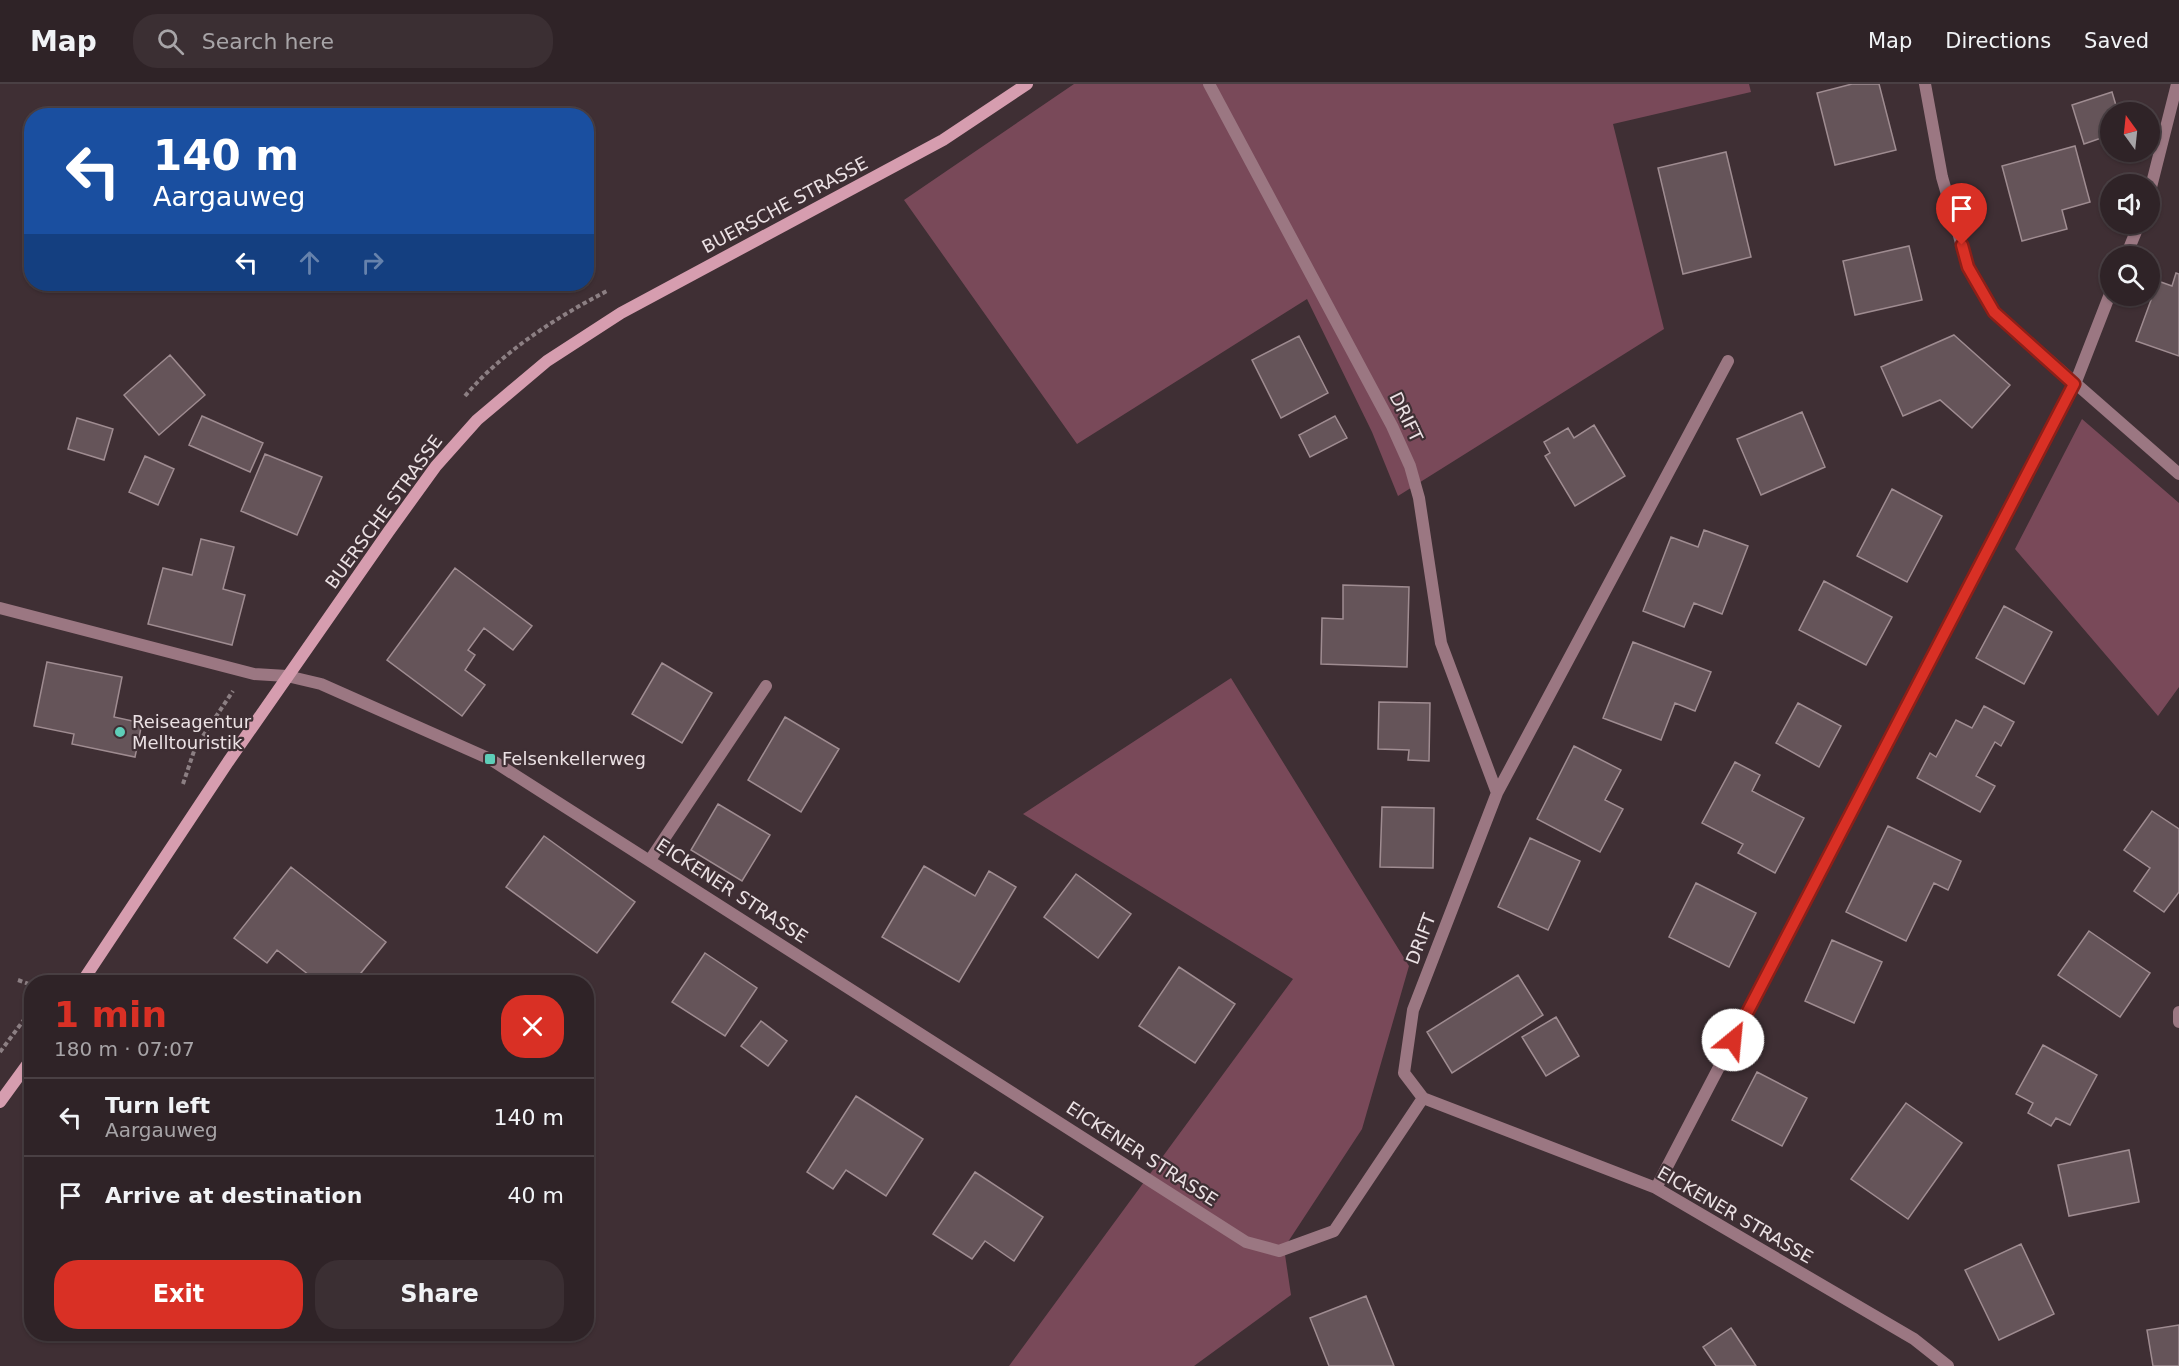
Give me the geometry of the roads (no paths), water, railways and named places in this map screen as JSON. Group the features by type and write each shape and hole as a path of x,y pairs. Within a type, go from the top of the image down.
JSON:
{"main road":[{"name":"BUERSCHE STRASSE","path":"87,975 287,676 436,466 477,420 546,361 621,313 943,140 1027,84"},
{"path":"0,1102 24,1069"}],"street":[{"name":"DRIFT","path":"1209,84 1392,426 1410,466 1419,498 1441,644 1497,793"},
{"path":"1925,84 1941,177 1968,267 1994,312 2179,474"},
{"path":"2154,174 2177,84"},
{"path":"1656,1188 2074,384 2105,306"},
{"name":"DRIFT","path":"1423,1098 1404,1073 1413,1010 1497,793 1728,361"},
{"path":"0,608 254,674 287,676"},
{"name":"EICKENER STRASSE","path":"287,676 321,684 490,759 1246,1242 1279,1251 1334,1231 1423,1098 1656,1188 1914,1339 1948,1366"},
{"path":"650,860 766,686"},
{"path":"2179,1012 2177,1019 2179,1022"}],"place":[{"name":"Reiseagentur Melltouristik","path":"120,732"},
{"name":"Felsenkellerweg","path":"490,759"}]}
